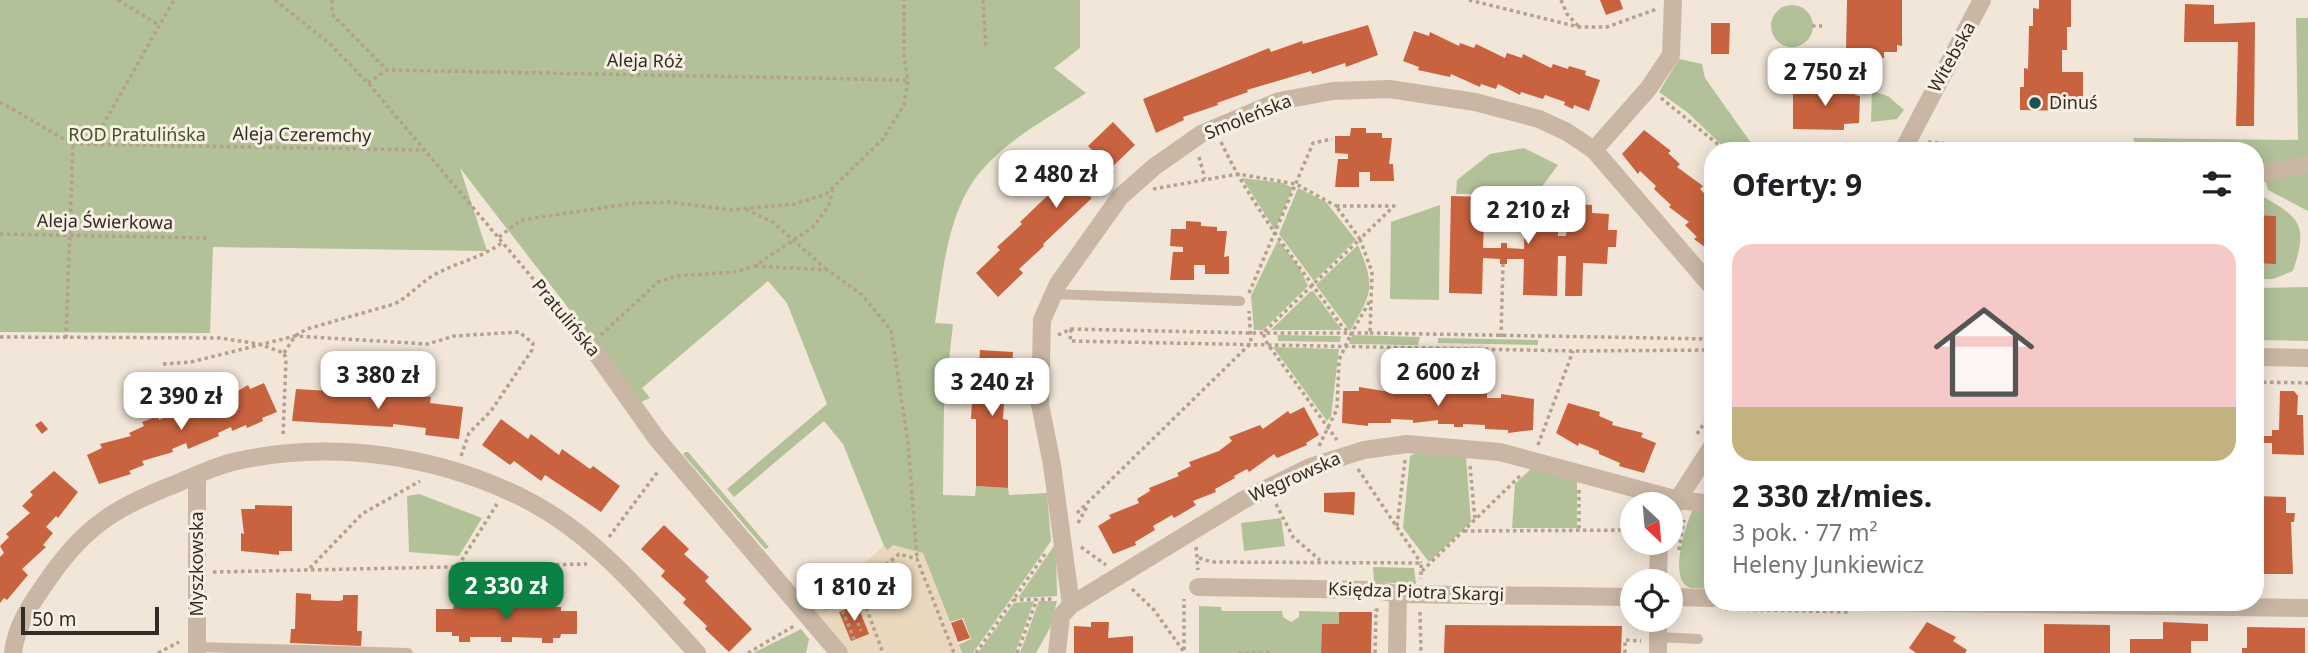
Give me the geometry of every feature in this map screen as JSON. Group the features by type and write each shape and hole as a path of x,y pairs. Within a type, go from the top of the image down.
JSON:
{"street":[{"name":"Witebska","path":"1910,142 1982,0"},
{"path":"1594,150 1648,89 1671,55 1673,2"},
{"name":"Smoleńska","path":"1070,600 1040,404 1042,320 1053,294 1121,197 1142,178 1214,128 1279,101 1310,93 1389,89 1475,102 1539,119 1567,132 1594,150 1704,278"},
{"path":"2264,173 2308,164"},
{"name":"Pratulińska","path":"592,349 657,439 832,651"},
{"path":"2264,357 2308,358"},
{"name":"Węgrowska","path":"1070,600 1268,488 1347,454 1407,444 1469,450 1534,460 1641,492"},
{"path":"13,653 14,642 29,606 76,542 103,517 124,505 234,461 282,453 395,456 450,470 505,491 566,523 600,549 697,653"},
{"path":"1684,498 1704,462"},
{"name":"Myszkowska","path":"197,475 197,644"},
{"name":"Węgrowska","path":"1684,504 1704,504"},
{"name":"Księdza Piotra Skargi","path":"1198,587 1375,590 1421,602 1620,597"},
{"path":"1397,653 1398,594"},
{"path":"1683,597 1704,598"},
{"path":"1057,653 1061,616 1070,600"},
{"path":"2264,607 2308,608"}],"lane":[{"path":"1053,294 1247,295"},
{"path":"1654,637 1698,639"},
{"path":"197,644 408,653"}],"path":[{"path":"118,0 159,25"},
{"path":"92,144 174,0"},
{"name":"Pratulińska","path":"275,0 330,44 368,83 592,349"},
{"path":"332,0 332,13 385,71 368,83"},
{"path":"499,237 521,220 635,203 670,202 744,209 813,200 834,187 884,139 904,105 908,80 904,55 904,0"},
{"path":"984,0 986,48"},
{"path":"1469,0 1579,27 1607,27 1673,2"},
{"path":"1561,0 1567,14 1579,27"},
{"path":"1812,26 1822,26"},
{"name":"Aleja Róż","path":"385,71 908,80"},
{"path":"1648,89 1717,142"},
{"path":"0,102 73,144 66,338"},
{"path":"1214,128 1238,174 1276,234 1341,325 1351,334"},
{"path":"1247,295 1276,234 1313,143 1332,139"},
{"path":"1191,142 1205,179"},
{"name":"Aleja Czeremchy","path":"73,144 425,150"},
{"path":"1142,178 1155,191 1238,174 1296,184 1336,206 1360,239 1372,272 1370,334"},
{"path":"592,349 658,282 676,276 735,272 755,266 813,227 828,207 834,187"},
{"path":"1263,333 1394,206 1336,206"},
{"path":"744,209 774,223 828,270 861,294 891,330 908,442 917,559 954,653"},
{"name":"Aleja Świerkowa","path":"0,234 209,238"},
{"path":"163,364 191,362 295,335 340,317 394,304 433,276 487,254 503,242"},
{"path":"1501,337 1503,264"},
{"path":"755,266 828,270"},
{"path":"1329,426 1337,409 1339,360 1373,296"},
{"path":"976,653 1053,543 1060,526 1089,503 1251,343 1248,309"},
{"path":"1071,329 1070,341 1573,351 1704,350"},
{"path":"1042,334 1058,335 1071,329 1704,339"},
{"path":"295,335 428,344 454,336 500,331 519,332 533,343 532,350 491,411 469,433 450,470 362,514 310,568"},
{"path":"1263,333 1267,343 1329,426 1422,563 1421,653"},
{"path":"282,453 284,353 295,335"},
{"path":"1434,335 1434,347"},
{"path":"0,337 220,338 259,344 284,353"},
{"path":"1540,338 1540,349"},
{"path":"1601,339 1601,351"},
{"path":"1662,340 1662,351"},
{"path":"1422,571 1534,460 1573,351"},
{"path":"2264,382 2308,383"},
{"path":"1397,526 1407,444"},
{"path":"1469,450 1475,520"},
{"path":"1578,473 1579,530"},
{"path":"600,549 652,481"},
{"path":"1268,488 1293,537 1322,562"},
{"path":"457,567 505,491"},
{"path":"1464,531 1620,530"},
{"path":"1184,653 1183,599 1198,587 1199,558 1188,533"},
{"path":"823,608 840,604 899,554 917,559"},
{"path":"1678,555 1678,562"},
{"path":"1199,558 1212,562 1422,563"},
{"path":"197,573 310,568 613,563"},
{"path":"859,588 883,653"},
{"path":"847,597 861,631"},
{"path":"1017,653 1037,599"},
{"path":"1013,600 1070,600"},
{"path":"840,604 854,639"},
{"path":"748,653 799,624 801,626"},
{"path":"1625,653 1625,640 1654,637"},
{"path":"158,653 197,644"},
{"path":"1238,653 1271,653"}],"green space":[{"name":"ROD Pratulińska","path":"0,0 1080,0 1080,48 1054,68 1086,93 1005,148 970,186 948,243 935,323 953,324 944,406 943,495 975,496 976,486 1008,488 1009,495 1047,493 1051,541 973,653 962,653 958,645 971,639 963,618 950,622 923,554 887,550 884,546 843,444 824,421 734,497 727,489 827,404 787,303 768,281 642,388 650,398 641,402 460,168 487,251 213,247 210,333 0,332"},
{"path":"1792,5 1807,11 1813,26 1807,41 1792,47 1777,41 1771,26 1777,11"},
{"path":"2296,18 2308,18 2308,158 2264,167 2264,142 2135,142 2133,138 2298,140"},
{"path":"1679,59 1702,64 1705,78 1750,142 1719,142 1687,112 1659,92"},
{"path":"1872,91 1888,96 1904,110 1897,119 1871,122"},
{"path":"1524,148 1558,165 1538,192 1505,202 1484,194 1456,194 1457,180 1490,154"},
{"path":"2308,171 2308,211 2268,190 2265,180"},
{"path":"1242,178 1283,183 1293,188 1275,230"},
{"path":"1298,188 1326,202 1356,240 1314,281 1279,234"},
{"path":"2264,197 2293,217 2298,225 2298,255 2293,271 2273,279 2264,279 2264,263 2276,263 2276,216 2264,215"},
{"path":"1440,205 1439,300 1390,299 1391,222"},
{"path":"1278,240 1299,267 1308,286 1263,330 1254,330 1251,296"},
{"path":"1358,245 1367,271 1369,290 1350,331 1316,285"},
{"path":"2308,287 2308,341 2264,340 2264,288"},
{"path":"1313,291 1342,330 1271,330 1310,292"},
{"path":"1278,335 1341,336 1340,342 1278,341"},
{"path":"1352,335 1420,337 1418,345 1349,344"},
{"path":"1438,338 1538,340 1538,345 1438,343"},
{"path":"1273,347 1339,349 1331,416 1327,421"},
{"path":"688,452 769,547 765,549 683,454"},
{"path":"1418,452 1466,457 1471,522 1429,562 1403,528 1410,456"},
{"path":"1533,467 1577,478 1577,528 1512,528 1515,484"},
{"path":"419,494 482,518 459,556 409,552 407,496"},
{"path":"1694,506 1704,507 1704,588 1691,588 1683,581 1683,569 1680,569 1679,563 1680,555 1684,555 1684,536"},
{"path":"1281,518 1285,546 1244,551 1241,523"},
{"path":"1056,543 1057,596 1018,598"},
{"path":"1373,567 1414,568 1416,584 1374,582"},
{"path":"1034,601 1015,653 978,653 1014,603"},
{"path":"1039,601 1057,601 1050,628 1036,653 1020,653"},
{"path":"1199,606 1221,607 1222,611 1282,611 1283,617 1291,622 1299,617 1299,611 1339,612 1339,624 1322,624 1321,653 1199,653"},
{"path":"801,629 809,639 806,653 753,653"}],"shaded area":[{"path":"893,545 923,553 962,653 849,653 811,608 884,546 887,550"}],"building":[{"path":"1600,0 1620,0 1623,9 1606,15"},
{"path":"1847,0 1902,0 1902,46 1897,45 1897,52 1884,52 1884,58 1855,57 1855,49 1846,49"},
{"path":"2039,0 2071,0 2071,27 2067,27 2067,50 2062,50 2062,72 2083,72 2083,111 2020,110 2020,87 2024,87 2024,68 2028,69 2029,26 2033,26 2033,8 2039,9"},
{"path":"2185,4 2214,5 2214,24 2255,22 2254,126 2236,126 2238,42 2184,42"},
{"path":"1711,23 1730,23 1729,54 1711,54"},
{"path":"1368,25 1378,55 1346,67 1345,63 1247,90 1248,92 1217,103 1218,105 1183,117 1184,120 1156,133 1143,99 1269,48 1271,52 1302,41 1303,44"},
{"path":"1414,31 1429,36 1430,32 1459,46 1460,43 1474,48 1476,44 1505,58 1507,53 1522,58 1523,54 1551,68 1553,64 1586,71 1585,75 1600,80 1589,111 1574,105 1573,109 1564,105 1565,102 1545,95 1543,99 1521,92 1520,95 1498,84 1496,89 1481,84 1480,87 1451,74 1450,77 1418,70 1419,67 1403,61"},
{"path":"1800,88 1856,88 1855,95 1860,96 1859,123 1844,124 1844,130 1793,129 1793,92 1800,92"},
{"path":"1113,122 1135,145 1111,168 1114,172 1089,196 1092,198 1019,269 1023,273 998,297 976,273 1000,250 997,247 1022,224 1020,222 1092,150 1088,146"},
{"path":"1351,128 1366,128 1366,133 1382,133 1382,138 1392,138 1389,164 1393,164 1394,181 1370,181 1370,172 1359,172 1359,187 1335,187 1338,159 1348,159 1348,154 1335,153 1335,136 1350,136"},
{"path":"1644,130 1671,151 1668,153 1680,164 1677,167 1703,186 1700,189 1704,193 1704,246 1694,239 1697,237 1685,225 1689,222 1669,207 1671,205 1654,189 1656,186 1640,171 1638,174 1622,154"},
{"path":"1451,196 1485,197 1483,248 1501,248 1501,243 1507,243 1507,248 1524,249 1525,198 1559,199 1558,236 1566,236 1567,229 1575,229 1575,204 1592,205 1592,213 1609,214 1608,230 1617,230 1616,247 1608,247 1607,264 1583,263 1582,296 1565,296 1566,256 1558,256 1557,296 1523,295 1524,259 1507,259 1507,264 1500,264 1500,259 1483,258 1482,294 1449,293"},
{"path":"2264,215 2276,216 2276,264 2264,263"},
{"path":"1186,221 1201,222 1201,226 1227,231 1224,257 1229,256 1229,274 1205,274 1205,265 1194,265 1194,280 1170,280 1173,252 1183,252 1183,247 1170,246 1171,229 1186,229"},
{"path":"980,350 1013,352 1011,387 1005,387 1003,419 1008,420 1008,488 976,486 976,419 971,419 973,383 978,383"},
{"path":"264,383 277,412 262,418 263,421 232,431 231,427 218,433 219,436 188,449 186,443 172,449 173,452 142,461 144,465 129,471 131,474 99,484 87,455 102,448 100,444 131,436 129,433 144,426 142,422 158,416 159,420 174,413 175,417 203,400 205,404 219,398 221,401 248,385 250,389"},
{"path":"1406,384 1424,384 1423,388 1439,388 1439,392 1471,388 1471,393 1487,393 1487,398 1501,398 1501,394 1534,399 1533,430 1508,433 1508,430 1485,429 1485,425 1463,424 1463,427 1454,427 1454,424 1438,424 1438,420 1413,423 1413,420 1391,419 1391,423 1368,423 1368,426 1342,423 1343,391 1359,391 1359,387 1390,392 1390,388 1406,388"},
{"path":"296,389 431,397 430,403 463,407 459,439 425,435 426,428 393,424 393,427 292,421"},
{"path":"2280,391 2294,391 2298,396 2297,415 2303,415 2304,455 2272,454 2272,443 2264,443 2264,436 2272,436 2272,430 2279,430"},
{"path":"1568,403 1600,412 1599,416 1613,422 1612,425 1643,433 1641,437 1656,443 1644,473 1619,466 1620,463 1599,454 1599,451 1579,443 1578,446 1556,433"},
{"path":"1304,407 1319,435 1306,443 1307,445 1277,458 1274,454 1249,472 1247,469 1234,476 1235,478 1215,489 1216,492 1193,501 1196,505 1153,526 1155,530 1135,542 1136,545 1113,554 1098,526 1111,518 1109,515 1139,503 1137,499 1150,491 1149,488 1179,476 1177,473 1191,466 1189,462 1219,451 1232,441 1229,437 1260,425 1263,429 1288,411 1290,414"},
{"path":"501,419 528,439 531,434 559,455 562,449 590,469 593,466 620,486 601,512 545,475 541,481 514,461 510,465 482,445"},
{"path":"41,421 48,429 42,434 35,425"},
{"path":"54,471 78,492 58,518 56,516 46,527 53,533 43,545 46,547 22,569 28,575 7,600 4,598 0,603 0,557 4,553 0,546 9,537 6,534 30,513 22,506 33,495 30,492"},
{"path":"1355,492 1354,515 1324,512 1324,493"},
{"path":"2264,496 2286,497 2286,513 2295,513 2294,522 2291,522 2293,574 2264,574"},
{"path":"255,505 292,506 292,551 279,551 279,555 241,551 241,533 244,534 241,509 255,509"},
{"path":"664,525 689,549 684,554 709,577 705,581 752,629 729,652 683,603 686,599 661,576 665,571 641,549"},
{"path":"296,593 311,594 311,600 339,601 343,600 343,595 358,595 357,631 362,631 361,646 290,643 291,629 295,629"},
{"path":"857,604 869,634 851,641 839,612"},
{"path":"454,605 561,607 561,611 577,611 577,634 561,634 560,638 553,638 553,643 542,643 542,638 512,637 512,642 501,642 501,637 470,637 470,642 459,642 459,636 452,636 452,632 436,632 436,609 453,609"},
{"path":"1339,612 1372,612 1371,653 1321,653 1322,624 1339,624"},
{"path":"962,619 970,638 958,642 951,623"},
{"path":"1091,622 1109,622 1108,638 1133,636 1133,653 1074,653 1074,626 1091,627"},
{"path":"1927,622 1956,637 1953,641 1967,650 1965,653 1916,653 1909,648"},
{"path":"2163,622 2208,624 2208,641 2191,641 2191,653 2130,653 2130,639 2163,639"},
{"path":"2044,624 2110,625 2110,653 2044,653"},
{"path":"1445,625 1620,626 1622,632 1621,653 1444,653"},
{"path":"2247,627 2305,628 2305,653 2242,653 2242,648 2247,648"}],"place":[{"name":"Dinuś","path":"2035,103"}]}
